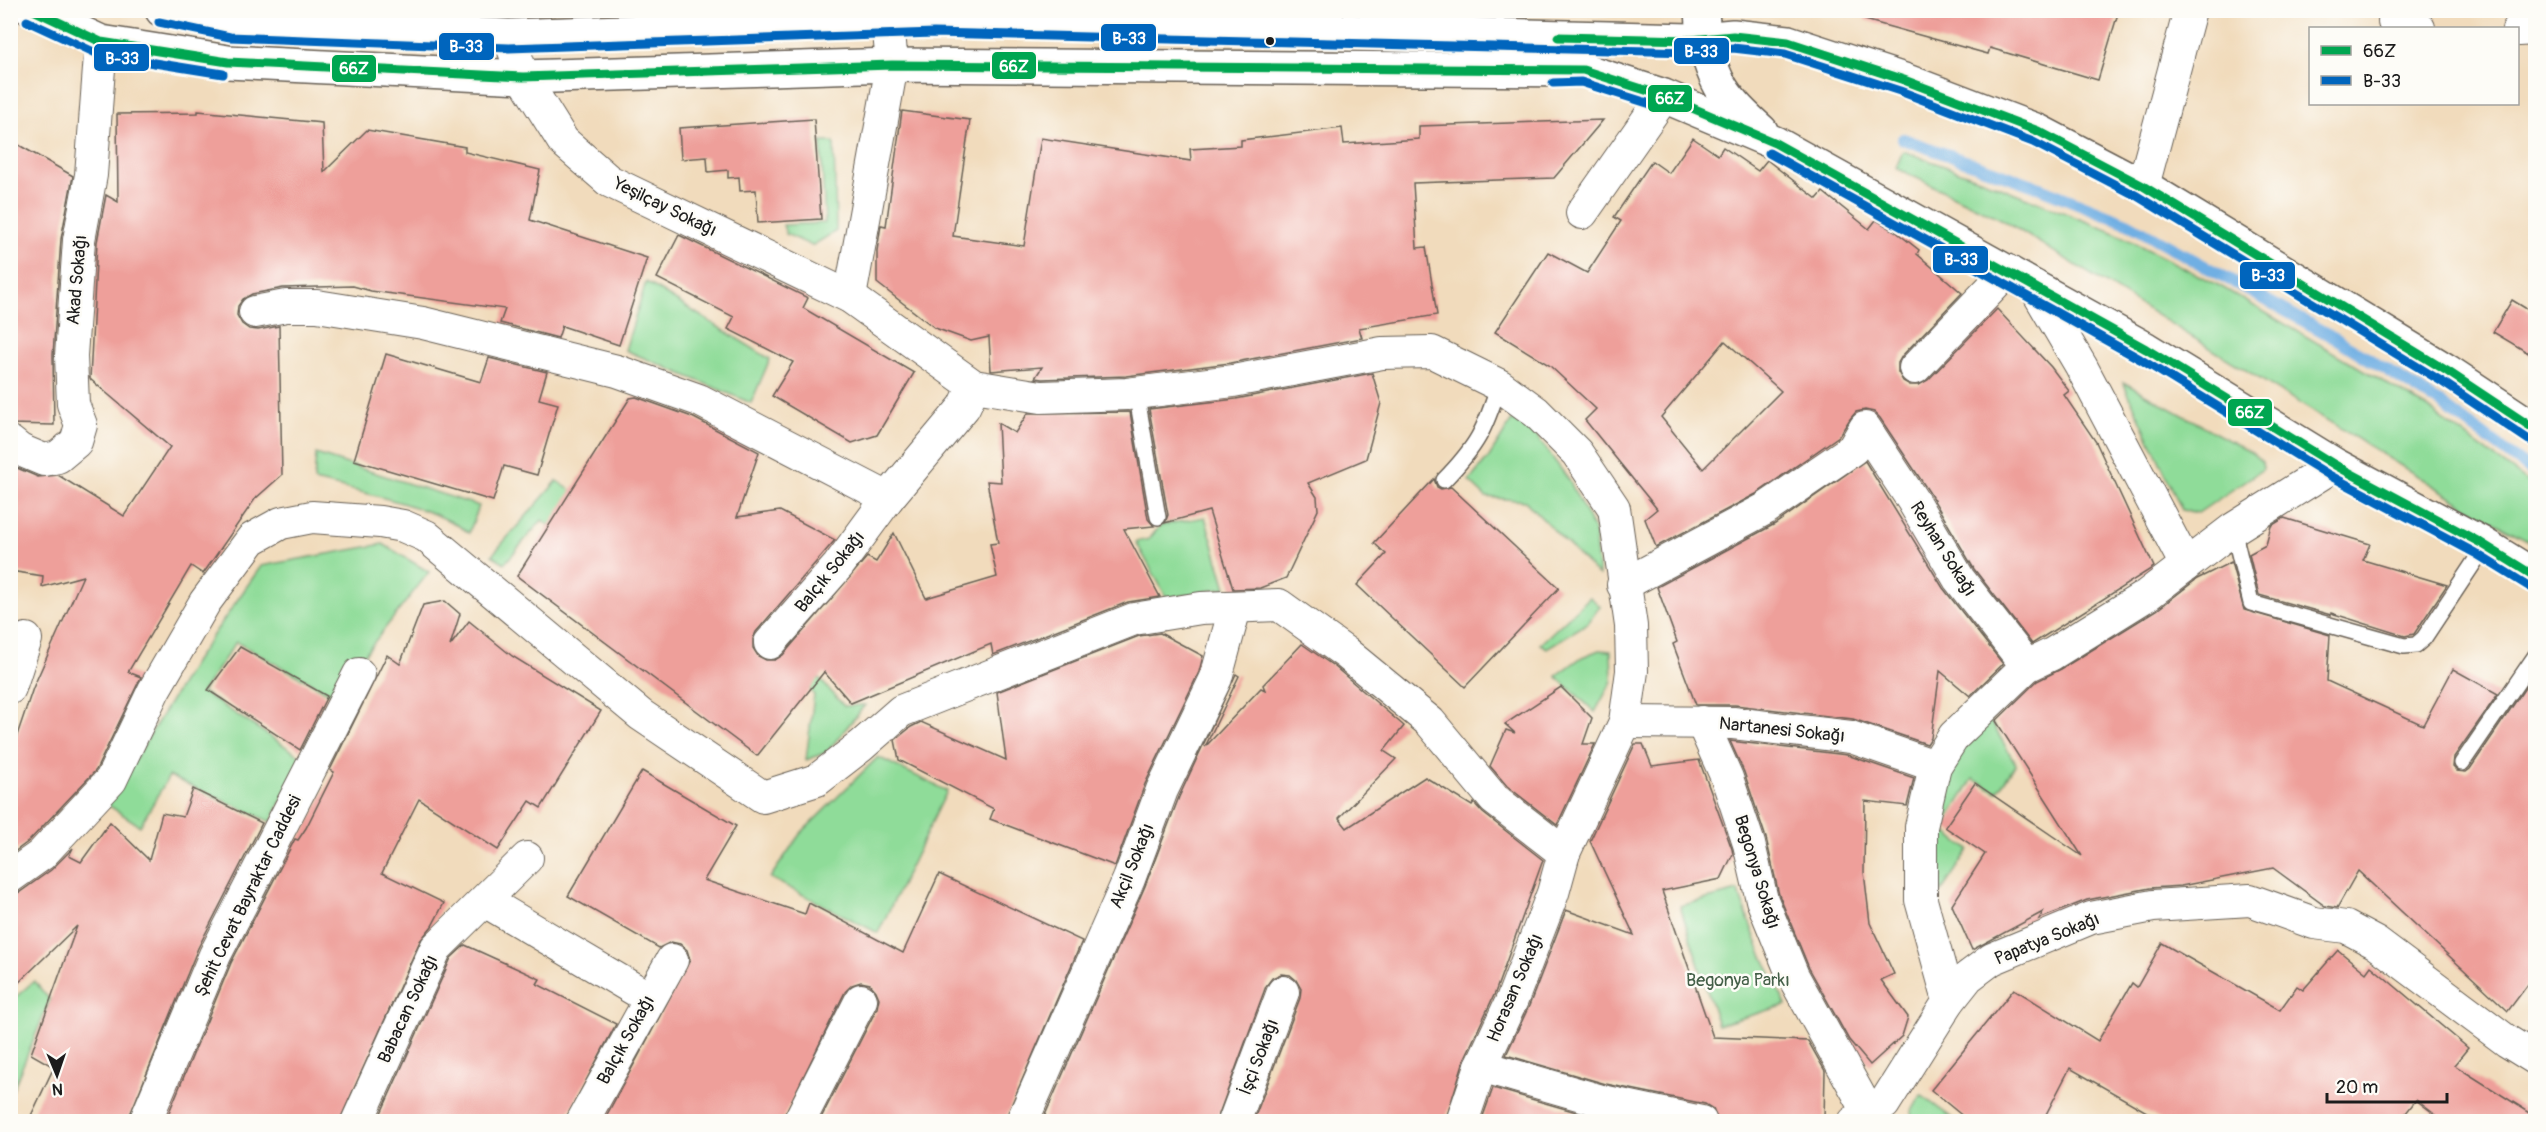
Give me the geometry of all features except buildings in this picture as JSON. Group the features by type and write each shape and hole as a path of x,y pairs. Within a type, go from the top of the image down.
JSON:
{"main road":[{"path":"32,10 100,42 228,62 523,77 892,65 1583,70 1664,96 1775,143 2146,349 2335,465 2485,546 2535,577"},
{"path":"162,10 230,18 509,36 889,16 1703,25 1733,36 1788,42 1904,80 2038,131 2144,186 2447,371 2535,430"},
{"path":"1703,25 1711,69 1723,93 1775,143"}],"street":[{"path":"2144,186 2190,10"},
{"path":"850,297 892,65 889,16"},
{"path":"228,62 230,18"},
{"path":"2519,30 2535,29"},
{"name":"Yeşilçay Sokağı","path":"509,36 523,77 563,141 609,180 850,297 974,386"},
{"name":"Akad Sokağı","path":"10,442 20,450 44,459 58,457 76,442 81,426 73,404 70,356 79,240 91,175 100,42"},
{"path":"1582,213 1664,96"},
{"path":"1915,368 2021,279 2082,366 2186,565"},
{"path":"255,312 286,306 317,306 423,323 617,371 699,400 888,498"},
{"name":"Horasan Sokağı","path":"974,386 1041,397 1136,392 1233,381 1382,353 1432,352 1499,385 1536,412 1570,445 1614,508 1623,585 1631,626 1632,671 1625,722 1564,854 1553,893 1512,1000 1481,1066 1462,1122"},
{"name":"Balçık Sokağı","path":"770,643 838,566 888,498 964,407 974,386"},
{"name":"Reyhan Sokağı","path":"1623,585 1765,509 1853,449 1865,428 1959,579 2027,666"},
{"path":"1949,1001 1921,900 1921,827 1935,766 1954,736 2027,666 2052,654 2147,595 2233,529 2335,465"},
{"path":"10,877 41,855 111,780 154,690 205,602 252,539 281,523 312,517 380,522 403,526 426,536 641,715 738,783 763,797 817,780 901,711 1134,619 1201,608 1279,606 1346,653 1430,722 1494,799 1564,854"},
{"name":"Akçil Sokağı","path":"1022,1122 1129,879 1162,790 1215,678 1235,608"},
{"path":"10,687 26,639"},
{"name":"Şehit Cevat Bayraktar Caddesi","path":"146,1122 215,955 359,674"},
{"name":"Nartanesi Sokağı","path":"1625,722 1733,723 1851,737 1935,766"},
{"name":"Begonya Sokağı","path":"1702,722 1727,778 1749,844 1762,900 1793,976 1875,1116"},
{"name":"Babacan Sokağı","path":"357,1122 436,948 528,858"},
{"name":"Papatya Sokağı","path":"1875,1116 1949,1001 1968,977 1992,959 2091,918 2153,906 2250,900 2280,913 2314,923 2346,927 2376,943 2507,1041 2535,1059"},
{"path":"485,901 649,998"},
{"name":"Balçık Sokağı","path":"582,1122 672,960"},
{"name":"İşçi Sokağı","path":"1234,1122 1283,992"},
{"path":"799,1122 861,1000"},
{"path":"1481,1066 1602,1101 1701,1122"}],"lane":[{"path":"1444,480 1471,452 1482,435 1499,385"},
{"path":"1136,392 1158,517"},
{"path":"2233,529 2251,603 2404,646 2416,645 2424,638 2485,546"},
{"path":"2462,763 2535,655"}],"green space":[{"path":"821,142 834,142 836,231 812,246 786,234 783,225 825,223"},
{"path":"1903,151 2115,233 2220,286 2423,405 2535,487 2535,544 2484,517 2001,219 1896,168"},
{"path":"646,282 770,359 751,403 625,350"},
{"path":"2123,382 2252,453 2262,462 2263,469 2198,513 2182,510"},
{"path":"1512,420 1533,431 1569,480 1594,530 1599,576 1525,501 1486,497 1469,481 1489,457"},
{"path":"316,454 479,506 469,533 437,515 417,508 314,481"},
{"path":"557,481 638,535 611,570 542,520 505,563 492,555"},
{"path":"1205,517 1226,588 1167,598 1136,542 1149,539 1161,525"},
{"path":"383,544 429,572 333,695 236,642 202,692 302,757 271,822 169,776 140,826 105,803 137,756 195,661 261,566"},
{"path":"1590,597 1600,606 1588,623 1547,648 1540,644"},
{"path":"791,647 844,706 865,705 827,752 806,760 814,695 786,654"},
{"path":"1599,650 1611,651 1612,681 1595,712 1556,676 1582,657"},
{"path":"1986,713 2016,764 1997,792 1973,779 1942,829 1969,850 1935,901 1935,802 1943,767"},
{"path":"878,757 947,791 878,933 770,878 800,834"},
{"name":"Begonya Parkı","path":"1738,891 1759,948 1786,1005 1718,1025 1680,906"},
{"path":"34,981 50,1000 11,1094 11,1001"},
{"path":"1921,1095 1956,1121 1913,1121 1912,1111"}],"waterway":[{"path":"1903,139 2035,186 2127,223 2340,341 2441,404 2536,474"}],"transit line":[{"name":"66Z","path":"33,10 101,42 228,62 523,77 892,65 1583,70 1664,96 1775,143 2146,349 2335,465 2481,543 2536,577"},
{"name":"B-33","path":"27,21 98,54 223,74"},
{"name":"B-33","path":"159,22 230,37 509,48 934,33 1691,52 1733,48 1785,54 1900,91 2033,142 2137,196 2441,381 2529,440"},
{"name":"66Z","path":"1558,37 1691,40 1733,36 1788,42 1904,80 2038,131 2143,186 2447,371 2536,430"},
{"name":"B-33","path":"1553,83 1581,82 1660,107"},
{"name":"B-33","path":"1769,153 2140,359 2329,475 2475,553 2530,587"}]}
